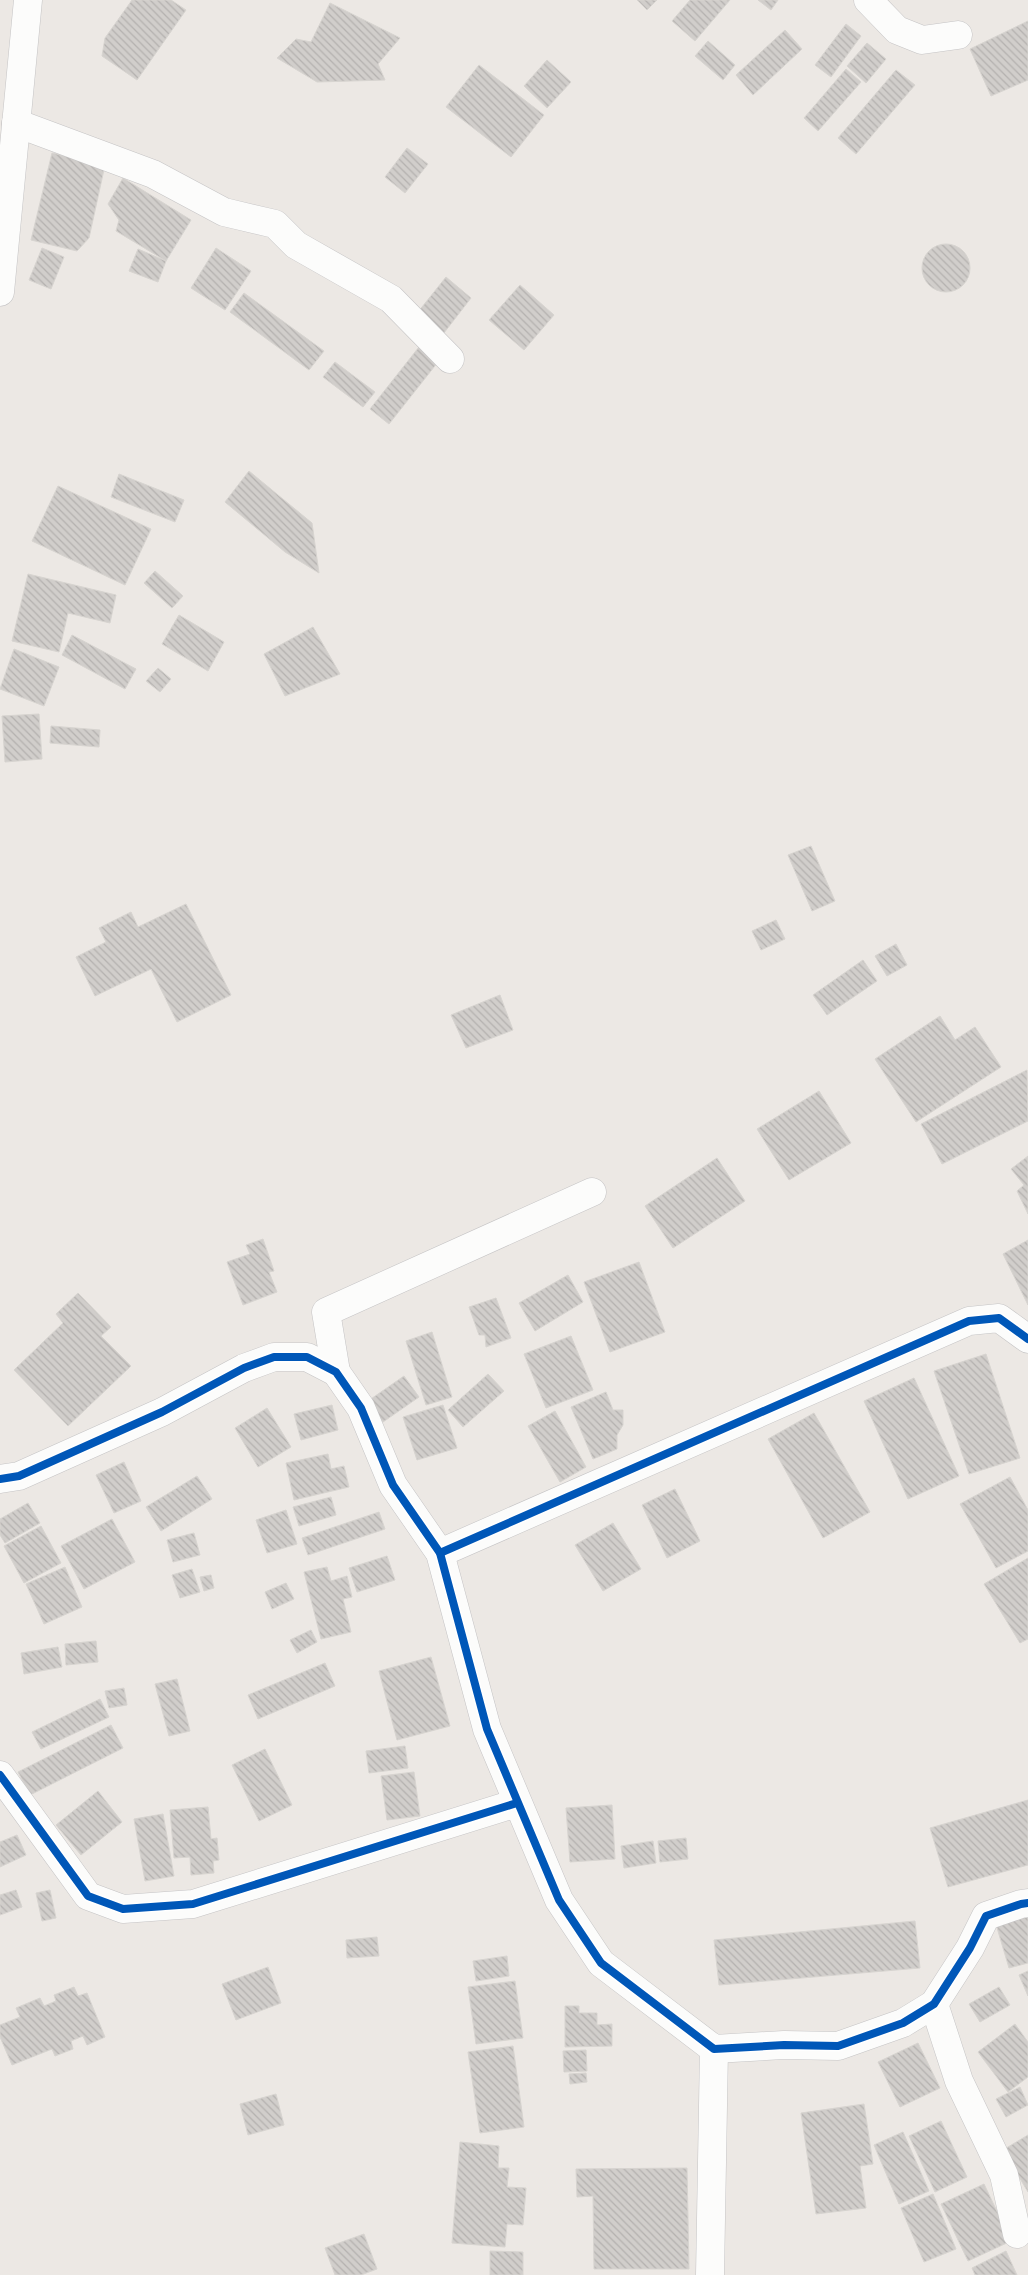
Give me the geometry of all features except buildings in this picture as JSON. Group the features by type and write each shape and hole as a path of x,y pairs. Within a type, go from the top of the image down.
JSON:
{"street":[{"path":"0,292 28,0"},
{"path":"868,0 897,30 922,40 958,35"},
{"path":"16,123 154,174 224,212 275,224 296,246 391,299 450,359"},
{"path":"592,1192 326,1312 336,1372 360,1408 393,1485 440,1553 487,1729 559,1900 601,1963 714,2049 784,2045 838,2046 903,2023 934,2004 970,1948 986,1916 1028,1903"},
{"path":"440,1553 969,1321 999,1318 1028,1340"},
{"path":"0,1479 18,1476 144,1420 244,1368 274,1356 307,1357 336,1372"},
{"path":"0,1775 88,1896 124,1909 193,1904 517,1803"},
{"path":"934,2004 960,2081 1004,2175 1017,2234"},
{"path":"710,2275 714,2049"}],"cycle path":[{"path":"440,1553 969,1321 999,1318 1028,1339"},
{"path":"0,1479 19,1476 162,1412 244,1368 274,1357 307,1357 336,1372 361,1408 393,1485 440,1553 487,1729 559,1900 601,1963 714,2049 784,2045 838,2046 903,2023 934,2004 970,1948 986,1916 1028,1903"},
{"path":"0,1775 88,1896 123,1909 193,1904 517,1803"}]}
